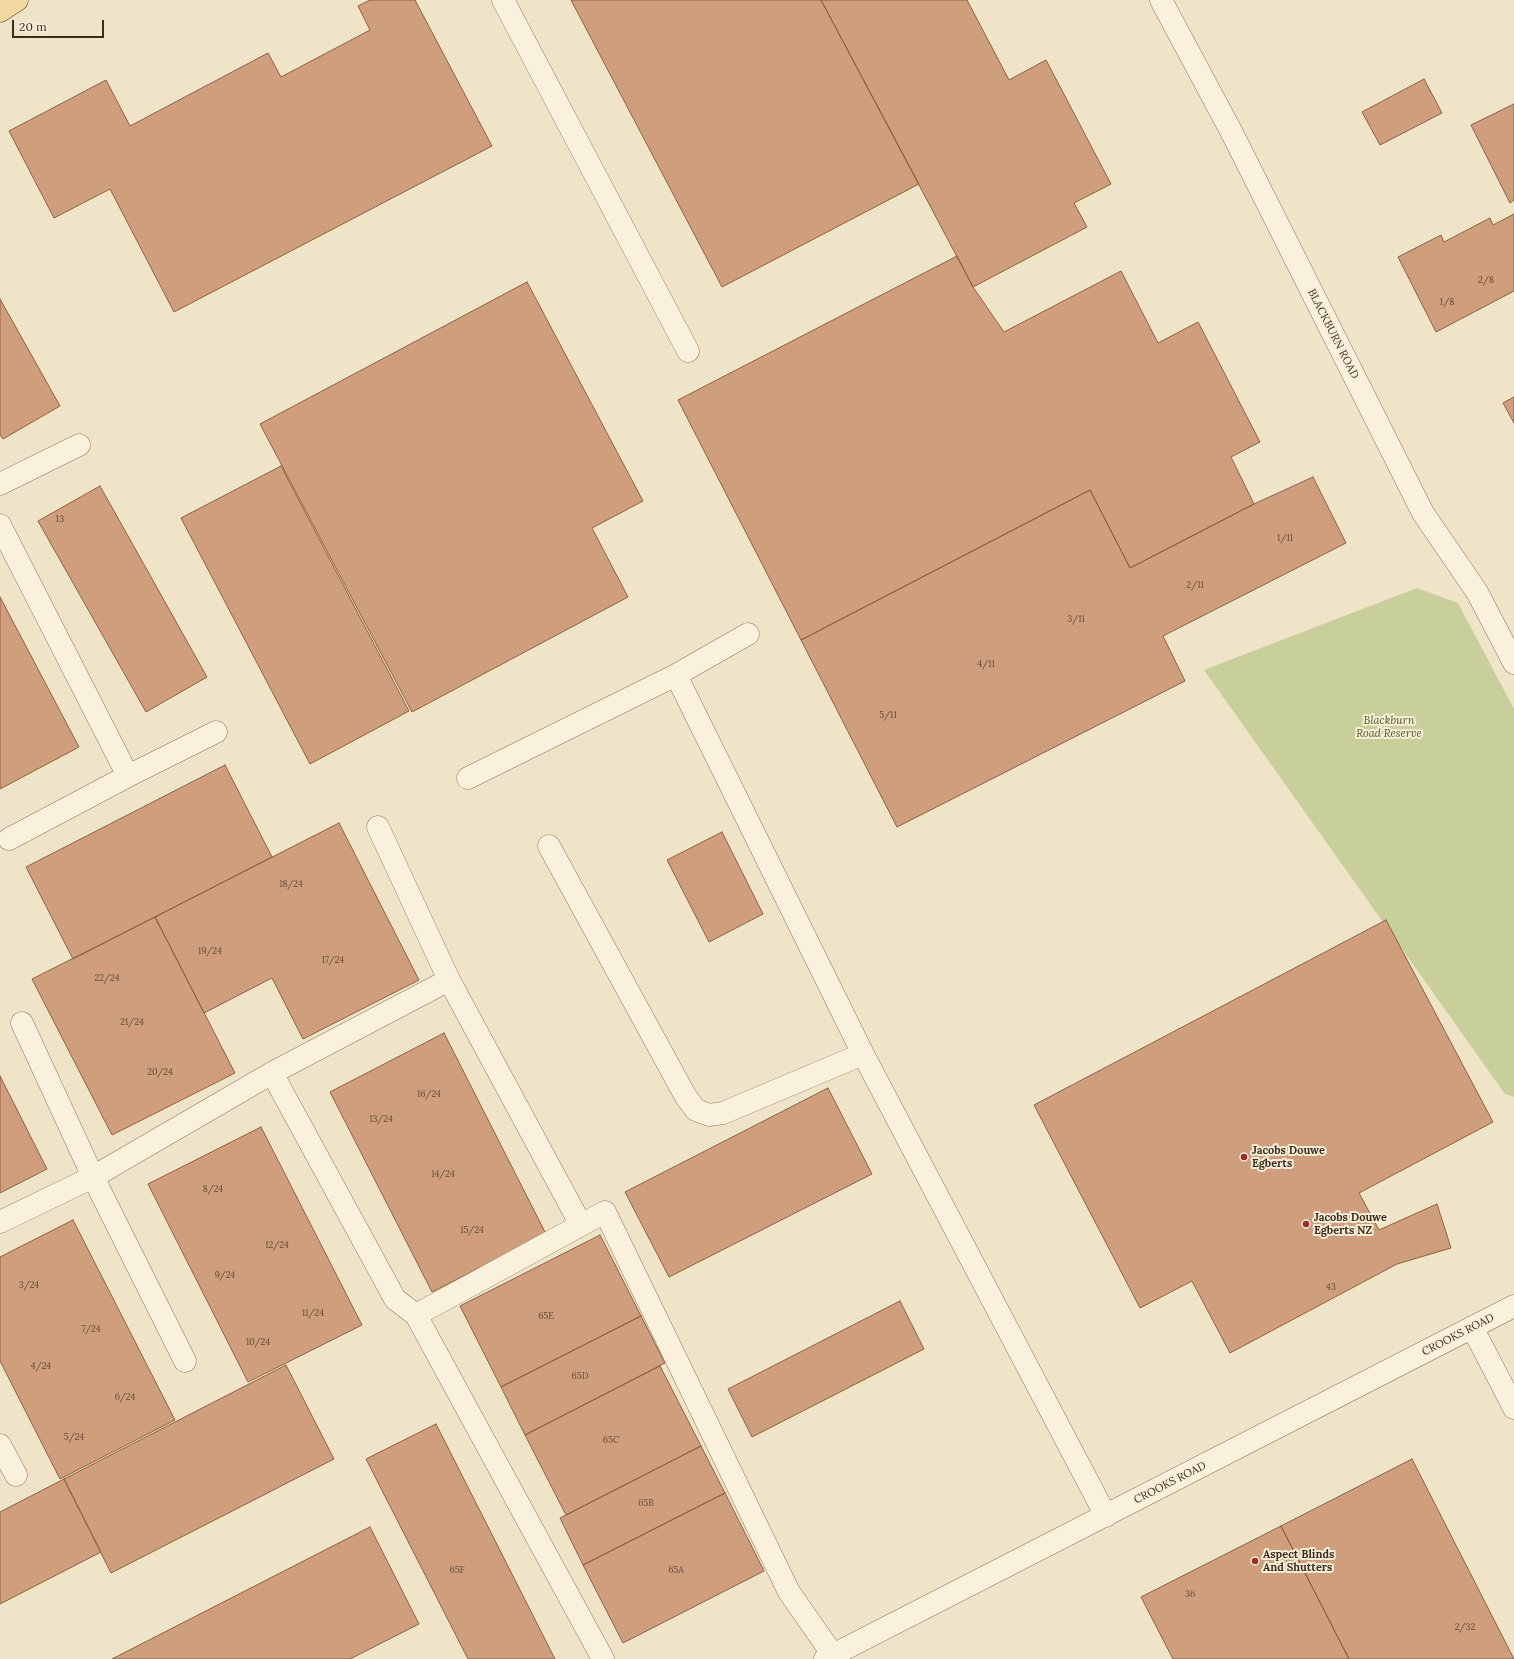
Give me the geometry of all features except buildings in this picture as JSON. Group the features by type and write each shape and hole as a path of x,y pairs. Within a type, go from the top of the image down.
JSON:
{"main road":[{"path":"0,11 17,0"}],"street":[{"path":"503,0 688,351"},
{"name":"BLACKBURN ROAD","path":"1161,0 1232,133 1423,513 1477,592 1514,663"},
{"path":"0,484 79,445"},
{"path":"0,526 128,776"},
{"path":"468,778 676,675 748,634"},
{"path":"676,675 863,1054 1106,1516"},
{"path":"9,839 128,776 216,732"},
{"path":"378,827 449,980 581,1225"},
{"path":"548,846 686,1097 696,1110 709,1115 723,1113 863,1054"},
{"path":"0,1222 93,1177 272,1074 449,980"},
{"path":"22,1023 93,1177 185,1361"},
{"path":"272,1074 395,1299 416,1315 603,1659"},
{"path":"416,1315 605,1212 789,1592 829,1657"},
{"name":"CROOKS ROAD","path":"829,1657 1514,1306"},
{"path":"1472,1327 1514,1408"},
{"path":"0,1445 16,1475"}],"green space":[{"name":"Blackburn Road Reserve","path":"1417,588 1458,603 1514,709 1514,1097 1505,1094 1204,670"}],"place":[{"name":"Jacobs Douwe Egberts","path":"1244,1157"},
{"name":"Jacobs Douwe Egberts NZ","path":"1306,1224"},
{"name":"Aspect Blinds And Shutters","path":"1255,1561"}]}
